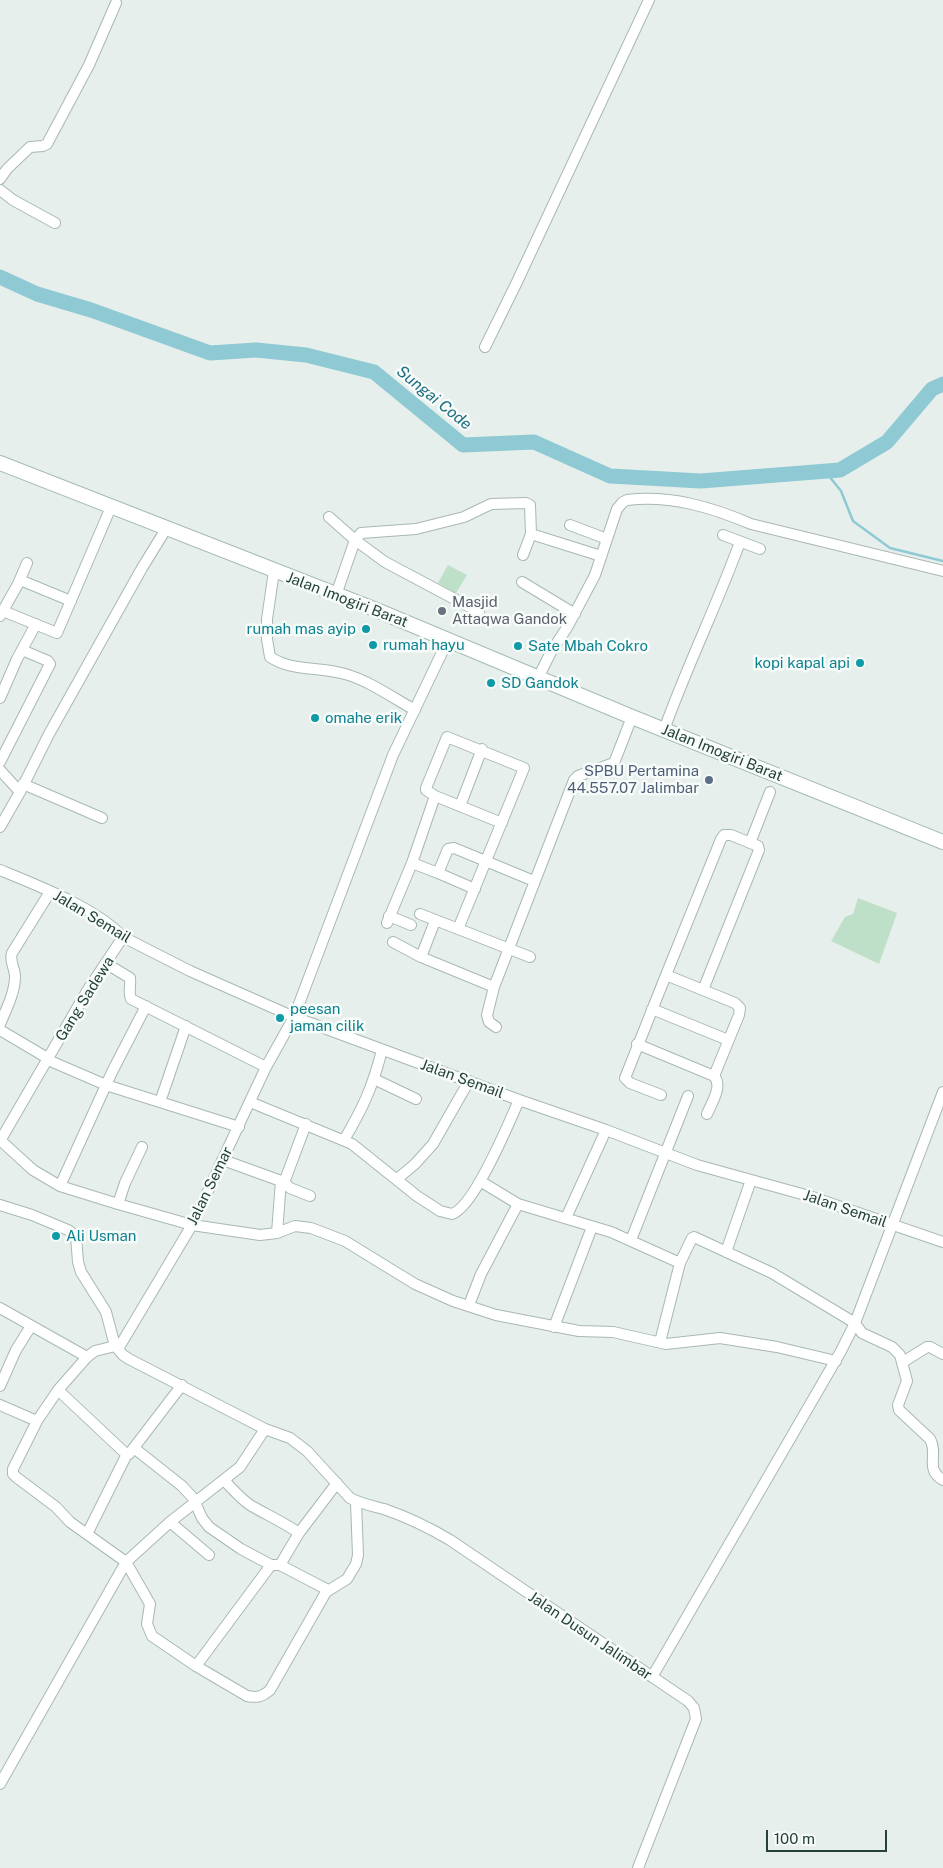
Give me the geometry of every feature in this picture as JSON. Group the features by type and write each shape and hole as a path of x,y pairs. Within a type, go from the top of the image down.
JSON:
{"main road":[{"name":"Jalan Imogiri Barat","path":"0,463 336,594 448,640 664,730 773,785 943,842"}],"street":[{"path":"485,347 649,0"},
{"path":"0,179 3,166 30,146 43,146 47,144 89,65 116,3"},
{"path":"0,190 13,200 55,223"},
{"path":"538,678 595,575 617,508 623,502 645,498 667,500 720,511 751,524 943,571"},
{"path":"336,594 355,540 361,533 406,531 424,527 464,516 491,504 530,505 531,534 523,555"},
{"path":"27,563 1,614 36,624 57,633 111,507"},
{"path":"329,517 355,540 393,566 479,612"},
{"path":"570,525 607,538"},
{"path":"0,827 54,725 166,529"},
{"path":"531,534 601,556"},
{"path":"723,535 760,550"},
{"path":"664,730 678,691 722,590 740,542"},
{"path":"274,571 267,619 267,639 270,657 284,665 331,671 352,676 415,710"},
{"path":"20,580 71,601"},
{"path":"522,582 575,614"},
{"path":"0,698 36,624"},
{"name":"Jalan Semar","path":"117,1348 192,1225 266,1067 294,1017 393,755 448,640"},
{"path":"0,762 50,664 48,661 22,650"},
{"path":"496,1027 489,1022 486,1015 494,987 574,780 578,776 614,764 632,717"},
{"path":"458,929 475,889 502,823 524,768 482,749 446,737 426,790 435,796 502,823"},
{"path":"460,806 482,749"},
{"path":"0,770 22,788 102,818"},
{"path":"750,842 773,785"},
{"path":"411,925 388,919 412,863 435,796"},
{"path":"661,1095 625,1078 720,839 724,835 729,834 758,846 759,850 703,990"},
{"path":"438,873 446,851 450,848 534,881"},
{"path":"412,863 475,889"},
{"name":"Jalan Semail","path":"0,870 74,904 116,929 123,937 190,971 294,1017 697,1165 809,1196 943,1242"},
{"path":"0,1024 15,978 11,960 12,953 50,892"},
{"path":"420,914 530,957"},
{"path":"422,957 435,921"},
{"name":"Gang Sadewa","path":"0,1141 87,991 107,964 123,937"},
{"path":"393,942 422,957 494,987"},
{"path":"107,964 130,978 129,994 131,999 266,1067"},
{"path":"666,975 735,1003 740,1008 739,1015 714,1076"},
{"path":"60,1186 106,1085 146,1006"},
{"path":"652,1009 728,1040"},
{"path":"160,1102 186,1026"},
{"path":"0,1030 48,1060 106,1085 239,1126"},
{"path":"637,1044 714,1076 718,1086 707,1114"},
{"path":"344,1140 367,1099 382,1050"},
{"path":"374,1079 416,1099"},
{"path":"397,1179 415,1164 433,1144 469,1081"},
{"path":"652,1677 836,1361 855,1323 943,1092"},
{"path":"631,1240 688,1096"},
{"path":"250,1102 344,1140 440,1212 452,1214 461,1209 480,1181 503,1138 519,1100"},
{"path":"282,1181 286,1180 306,1124"},
{"path":"566,1218 606,1130"},
{"path":"0,1141 33,1170 60,1186 192,1225 260,1234 277,1232 295,1226 311,1228 345,1241 415,1284 453,1301 496,1315 554,1327 579,1331 613,1332 672,1344 720,1338 777,1347 836,1361"},
{"path":"118,1204 125,1183 142,1147"},
{"path":"223,1160 282,1181 290,1188 310,1196"},
{"path":"726,1252 751,1180"},
{"path":"277,1232 282,1181"},
{"path":"480,1181 518,1204 611,1232 680,1263"},
{"path":"469,1305 481,1274 518,1204"},
{"path":"0,1205 32,1215 68,1230 76,1236 78,1262 81,1272 106,1312 117,1348 95,1351 87,1357 58,1390 37,1421 13,1469 13,1474 56,1506 70,1522 126,1562 150,1604 147,1624 152,1636 196,1666 247,1696 263,1696 270,1690 328,1590 348,1579 356,1564 358,1555 356,1502"},
{"path":"554,1327 592,1227"},
{"path":"660,1342 680,1263 693,1237 772,1273 855,1323 862,1332 897,1351 903,1362 907,1381 898,1405 899,1410 930,1439 933,1444 932,1464 934,1472 943,1480"},
{"path":"0,1308 87,1357"},
{"path":"0,1386 16,1350 30,1326"},
{"path":"903,1362 927,1347 943,1354"},
{"name":"Jalan Dusun Jalimbar","path":"117,1348 129,1358 265,1429 290,1438 307,1452 356,1502 385,1510 442,1535 688,1701 697,1714 638,1868"},
{"path":"87,1534 130,1451 182,1385"},
{"path":"58,1390 130,1451 182,1486 193,1498 209,1527 242,1548 328,1590"},
{"path":"0,1405 37,1421"},
{"path":"0,1784 126,1562 194,1502 240,1467 265,1429"},
{"path":"224,1480 239,1496 250,1504 299,1533"},
{"path":"196,1666 337,1484"},
{"path":"170,1522 209,1555"}],"green space":[{"path":"448,565 467,575 456,593 438,583"},
{"path":"858,898 897,913 879,964 831,941 845,917 853,914"}],"waterway":[{"name":"Sungai Code","path":"0,277 37,294 91,310 210,353 256,350 306,355 374,372 463,445 534,442 610,476 701,481 840,470 887,442 932,389 943,384"},
{"path":"825,471 841,491 853,521 890,548 943,561"}],"place":[{"name":"Masjid Attaqwa Gandok","path":"442,611"},
{"name":"rumah mas ayip","path":"366,629"},
{"name":"rumah hayu","path":"373,645"},
{"name":"Sate Mbah Cokro","path":"518,646"},
{"name":"kopi kapal api","path":"860,663"},
{"name":"SD Gandok","path":"491,683"},
{"name":"omahe erik","path":"315,718"},
{"name":"SPBU Pertamina 44.557.07 Jalimbar","path":"709,780"},
{"name":"peesan jaman cilik","path":"280,1018"},
{"name":"Ali Usman","path":"56,1236"}]}
